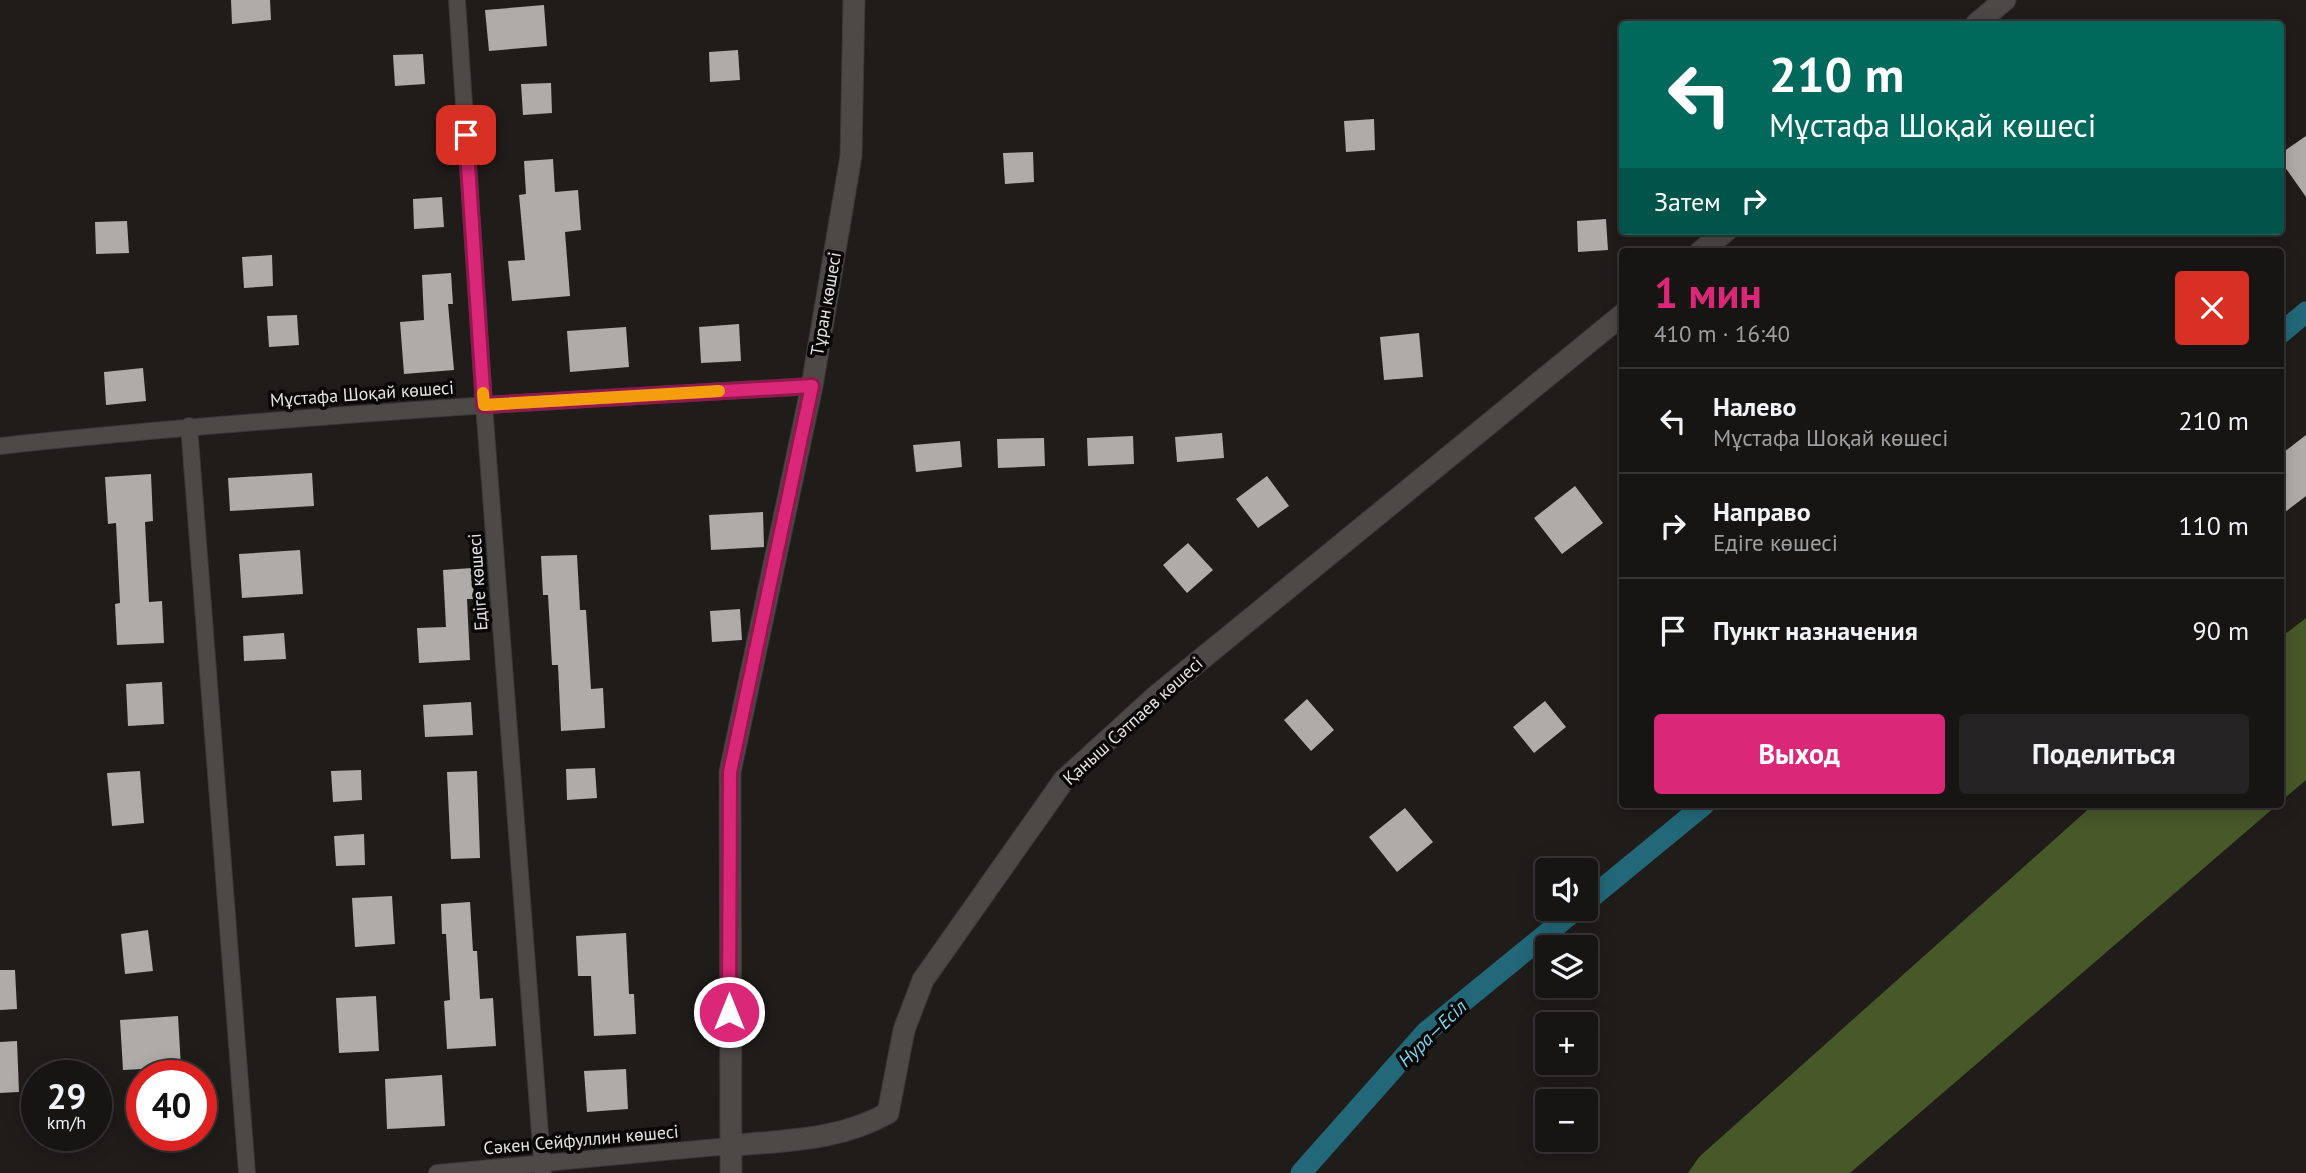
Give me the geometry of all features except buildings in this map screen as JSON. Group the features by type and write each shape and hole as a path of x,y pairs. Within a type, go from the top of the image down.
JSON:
{"street":[{"name":"Едіге көшесі","path":"457,0 484,405 542,1167"},
{"name":"Тұран көшесі","path":"731,1173 730,772 812,386 851,156 853,0"},
{"path":"1980,21 2005,0"},
{"path":"1705,248 1721,235"},
{"name":"Қаныш Сәтпаев көшесі","path":"729,1146 827,1136 863,1127 888,1112 904,1030 923,980 1064,780 1155,697 1619,318"},
{"name":"Мұстафа Шоқай көшесі","path":"0,446 189,426 812,386"},
{"path":"189,426 247,1173"},
{"name":"Сәкен Сейфуллин көшесі","path":"437,1173 542,1167 729,1146"}],"green space":[{"path":"2306,618 2306,780 2284,799 2284,635"},
{"path":"2090,808 2274,808 1850,1173 1688,1173 1699,1157"}],"waterway":[{"name":"Нура—Есіл","path":"2284,331 2306,312"},
{"name":"Нура—Есіл","path":"1598,892 1700,808"},
{"name":"Нура—Есіл","path":"1301,1173 1426,1032 1562,921"}],"slow traffic":[{"path":"483,393 484,405 719,391"}],"route":[{"path":"466,135 484,405 812,386 730,772 729,1012"}]}
